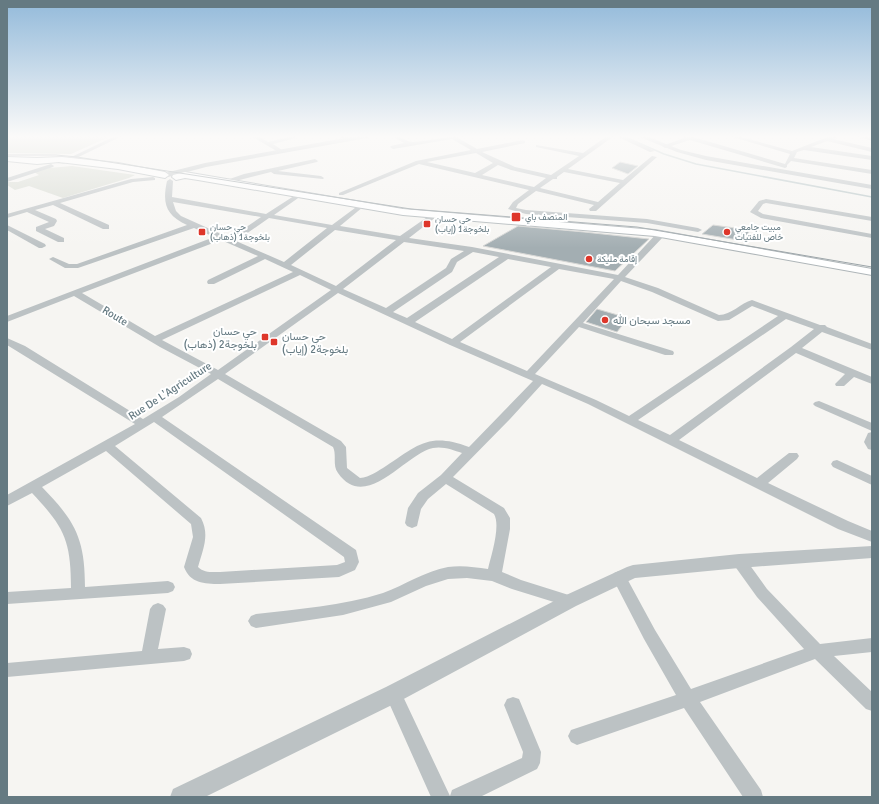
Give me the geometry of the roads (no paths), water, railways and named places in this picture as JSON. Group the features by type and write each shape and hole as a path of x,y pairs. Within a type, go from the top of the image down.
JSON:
{"main road":[{"path":"133,180 141,177 142,175 141,174"},
{"path":"142,174 166,179 198,177"},
{"path":"146,174 166,179 186,174 361,206 433,215 632,225 661,234 872,272"}],"street":[{"path":"7,180 26,174"},
{"path":"7,216 133,180 166,179 181,174"},
{"path":"224,182 256,174"},
{"path":"285,174 321,178"},
{"path":"341,194 390,174"},
{"path":"466,174 599,204"},
{"path":"476,176 480,174"},
{"path":"533,174 553,178"},
{"path":"560,174 520,204 513,206 513,210 518,212 584,217 632,225 659,223 698,230"},
{"path":"583,174 625,182"},
{"path":"584,217 633,174"},
{"path":"806,174 872,187"},
{"path":"166,179 173,213 194,225 285,265 453,343 630,420 758,484 843,525 872,537"},
{"path":"7,319 225,239 269,216 299,195"},
{"path":"169,198 334,227 472,249 620,278 655,290 718,318 726,318 749,304 752,304 822,327 872,348"},
{"path":"872,219 766,201 761,202 754,212 761,216 872,236"},
{"path":"55,202 106,227"},
{"path":"285,265 361,206"},
{"path":"7,227 39,245 57,239 39,229 51,224 53,221 28,210"},
{"name":"Rue De L'Agriculture","path":"7,501 155,417 336,290 433,215"},
{"path":"53,259 68,266 78,266 194,225"},
{"path":"7,235 16,233"},
{"path":"529,375 661,234"},
{"path":"387,312 449,270 454,261 472,249"},
{"path":"211,282 265,256"},
{"path":"408,322 507,256"},
{"path":"453,343 558,266"},
{"path":"155,340 299,272"},
{"name":"Route","path":"75,293 155,340 218,374 337,444 340,447 339,465 341,470 358,482 367,482 377,478 416,450 428,444 446,443 470,452"},
{"path":"630,420 785,314"},
{"path":"578,324 668,353"},
{"path":"671,440 795,350 822,327"},
{"path":"7,341 21,348 143,424"},
{"path":"795,350 872,381"},
{"path":"840,384 852,373"},
{"path":"412,523 414,508 418,502 506,417 540,380"},
{"path":"819,404 872,427"},
{"path":"106,445 196,521 200,527 200,536 191,567 192,571 198,575 206,578 220,578 331,572 345,569 350,566 352,562 351,554 155,417"},
{"path":"872,436 870,442 872,446"},
{"path":"758,484 792,456"},
{"path":"837,464 872,481"},
{"path":"444,478 499,511 503,518 503,529 494,575"},
{"path":"33,486 52,506 64,522 74,540 78,565 78,593"},
{"path":"181,797 393,694 570,601 633,572 739,561 872,552"},
{"path":"739,561 762,593 816,651 872,702"},
{"path":"256,621 348,608 386,598 421,582 448,573 467,572 494,575 517,585 570,601"},
{"path":"620,577 647,633 687,699 754,797"},
{"path":"7,598 168,587"},
{"path":"149,657 158,609"},
{"path":"577,736 687,699 816,651 872,645"},
{"path":"7,670 184,654"},
{"path":"393,694 442,797"},
{"path":"459,797 531,763 532,752 513,706"}],"waterway":[{"path":"747,174 872,197"}],"tram line":[{"path":"183,174 411,209 637,227 872,267"}],"place":[{"name":"المنصف باي","path":"516,217"},
{"name":"حي حسان بلخوجة1 (إياب)","path":"427,224"},
{"name":"حي حسان بلخوجة1 (ذهاب)","path":"202,232"},
{"name":"مبيت جامعي خاص للفتيات","path":"727,232"},
{"name":"إقامة مليكة","path":"589,259"},
{"name":"مسجد سبحان الله","path":"605,320"},
{"name":"حي حسان بلخوجة2 (ذهاب)","path":"265,337"},
{"name":"حي حسان بلخوجة2 (إياب)","path":"274,342"}]}
